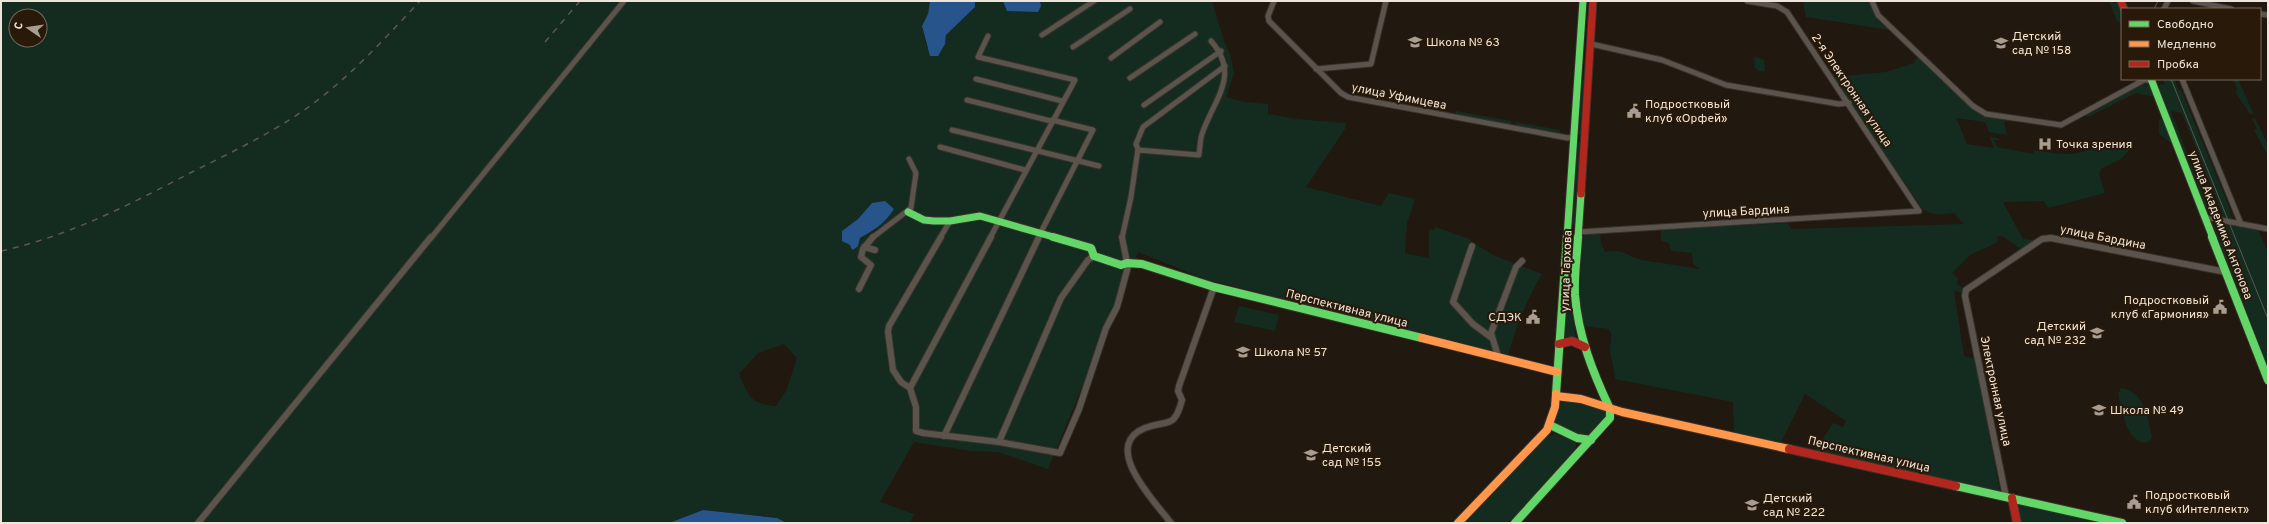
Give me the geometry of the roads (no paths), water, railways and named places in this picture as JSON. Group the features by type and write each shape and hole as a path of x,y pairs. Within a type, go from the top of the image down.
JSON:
{"main road":[{"name":"улица Тархова","path":"1550,426 1556,396 1583,1"},
{"name":"улица Тархова","path":"1593,1 1574,294 1576,318 1585,347 1602,394 1610,409"},
{"name":"улица Академика Антонова","path":"2151,80 2268,380"},
{"path":"1574,136 1585,138"},
{"path":"908,212 924,220 950,221 974,216 998,220 1041,232"},
{"path":"1568,231 1578,232"},
{"name":"Перспективная улица","path":"1041,232 1091,248 1094,256 1113,264 1142,264 1166,273 1172,272 1214,287 1498,356 1557,372"},
{"path":"1559,344 1563,340 1570,340 1585,347"},
{"name":"Перспективная улица","path":"1556,396 1566,396 1602,404 1610,409 2122,523"},
{"path":"1515,523 1610,418 1610,409"},
{"path":"1458,523 1550,426 1577,438 1591,440"},
{"name":"Электронная улица","path":"2009,497 2017,523"}],"street":[{"path":"198,523 624,1"},
{"path":"1042,35 1094,1"},
{"name":"улица Уфимцева","path":"1274,1 1268,16 1269,21 1341,93 1351,98 1568,138 1574,136"},
{"path":"1316,69 1371,64 1386,1"},
{"name":"2-я Электронная улица","path":"1747,1 1777,6 1784,10 1849,103 1918,207 1919,211 1915,213"},
{"path":"1872,1 1878,15 1973,106 1986,114 2061,126 2144,80 2151,80"},
{"path":"2193,1 2226,8"},
{"path":"1073,47 1130,9"},
{"path":"1111,58 1160,22"},
{"path":"1130,78 1195,34"},
{"path":"910,388 1051,120 1075,80 978,57 988,36"},
{"path":"1138,150 1199,155 1201,135 1219,96 1226,74 1221,51 1211,41"},
{"path":"1591,44 1658,59 1732,86 1838,104 1849,103"},
{"path":"1144,105 1221,51"},
{"path":"950,221 889,326 888,332 893,370 900,382 910,388 916,407 916,431 944,436 999,442 1060,453 1079,409 1106,328 1117,307 1130,263 1121,242 1123,221 1133,188 1134,162 1138,150 1136,144 1143,127 1225,66"},
{"path":"976,79 1062,101"},
{"path":"2182,80 2241,224"},
{"path":"944,436 1041,232 1093,130 967,100"},
{"path":"952,130 1099,166"},
{"path":"940,147 1025,170"},
{"path":"859,289 871,265 861,257 864,247 878,233 908,212 913,201 916,174 909,159"},
{"name":"улица Бардина","path":"1578,232 1915,213"},
{"path":"2205,217 2268,228"},
{"name":"улица Бардина","path":"1966,290 2042,239 2052,238 2226,272"},
{"path":"1472,246 1453,302 1472,324 1492,338"},
{"path":"864,247 875,250"},
{"path":"999,442 1061,298 1088,260 1094,256"},
{"path":"1498,356 1491,333 1516,268 1522,261"},
{"path":"1171,523 1136,474 1129,462 1126,451 1129,440 1138,431 1151,426 1171,423 1176,419 1182,400 1178,391 1178,386 1214,287"},
{"name":"Электронная улица","path":"1966,290 1965,296 2009,497"}],"water":[{"path":"930,1 975,1 975,7 946,35 945,44 938,56 930,56 922,26 928,14"},
{"path":"1003,1 1040,1 1041,6 1038,12 1007,11"},
{"path":"885,201 894,209 879,226 860,238 858,246 853,250 850,245 842,241 842,231 858,219 872,203"},
{"path":"703,510 777,518 787,523 669,523"}],"tram line":[{"path":"2154,8 2158,1"},
{"path":"2171,80 2268,319"}],"railway":[{"path":"1,251 51,237 121,208 242,147 292,118 308,108 349,74 420,1"},
{"path":"545,42 580,1"}],"place":[{"name":"Школа № 63","path":"1415,42"},
{"name":"Детский сад № 158","path":"2001,43"},
{"name":"Подростковый клуб «Орфей»","path":"1634,111"},
{"name":"Точка зрения","path":"2045,144"},
{"name":"Подростковый клуб «Гармония»","path":"2220,307"},
{"name":"СДЭК","path":"1533,317"},
{"name":"Детский сад № 232","path":"2097,333"},
{"name":"Школа № 57","path":"1243,352"},
{"name":"Школа № 49","path":"2099,410"},
{"name":"Детский сад № 155","path":"1311,455"},
{"name":"Подростковый клуб «Интеллект»","path":"2134,502"},
{"name":"Детский сад № 222","path":"1752,505"}]}
